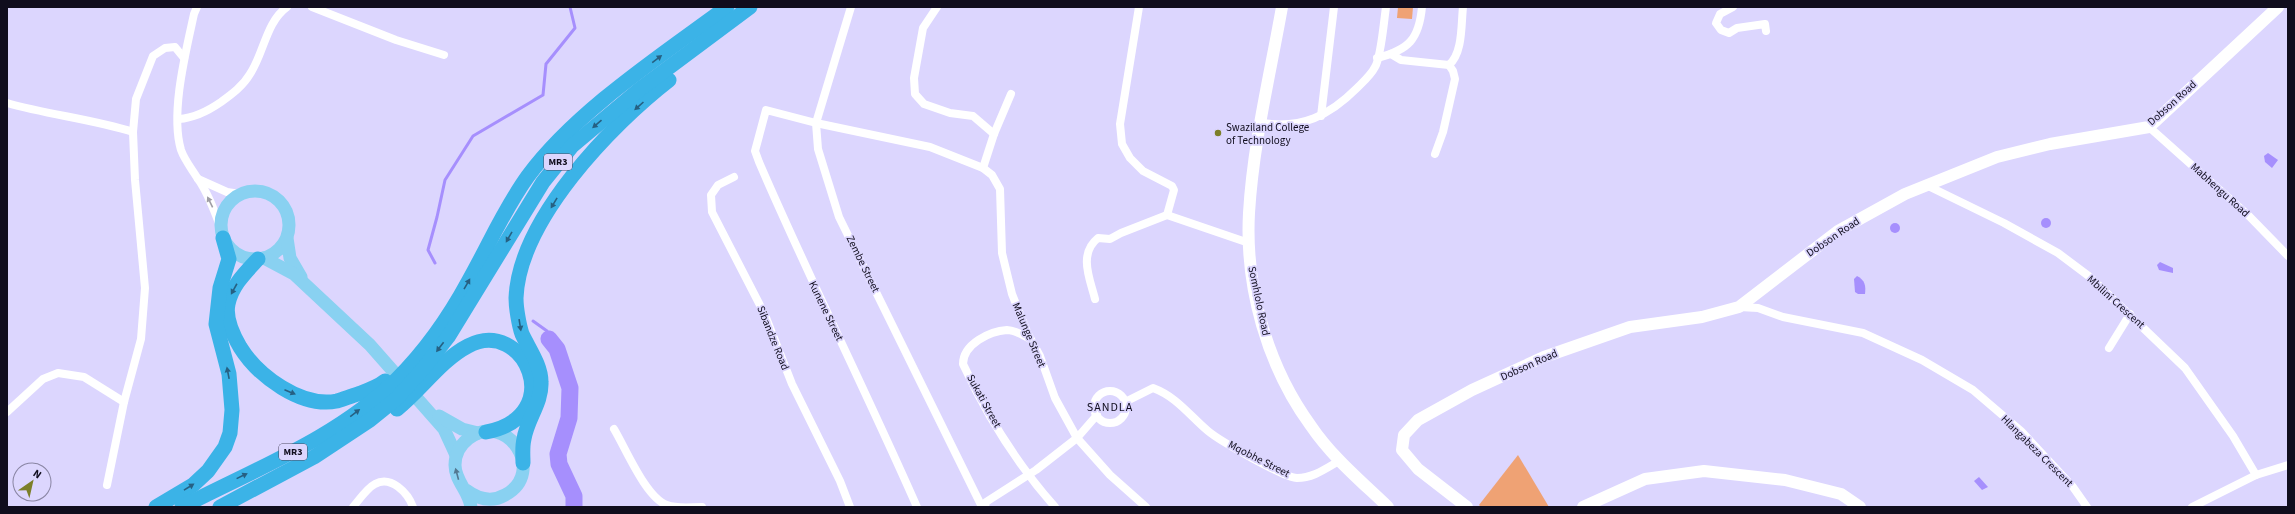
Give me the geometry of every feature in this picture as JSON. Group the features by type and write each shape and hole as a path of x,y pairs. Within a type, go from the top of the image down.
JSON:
{"highway":[{"name":"MR3","path":"220,507 314,457 403,399 419,366 497,227 528,177 555,145 608,96 727,7"},
{"name":"MR3","path":"419,366 462,316 543,182 572,146 613,110 728,22 750,7"},
{"path":"523,464 524,439 540,397 542,380 535,359 522,333 516,299 520,274 532,241 555,200 594,149 616,126 652,94 704,53 728,22"},
{"path":"156,507 193,485 208,471 225,447 230,433 232,410 229,374 216,324 220,288 229,259 222,232"},
{"path":"261,258 238,281 228,305 228,320 235,338 256,368 285,390 320,400 336,401 389,382 419,366 456,353 481,341 505,345 517,351 530,371 531,393 528,405 519,417 508,425 482,432"},
{"name":"MR3","path":"182,507 328,432 389,382"}],"main road":[{"path":"261,258 278,251 287,238 289,230 287,213 277,198 262,191 253,190 240,194 229,201 224,209 222,232 232,251 239,255 261,258 294,274 370,345 444,428 456,455 456,474 466,490 471,507"},
{"path":"287,238 290,258 297,272 310,288"},
{"path":"427,408 447,422 462,429 495,432 511,440 521,455 523,464 518,483 495,507"},
{"path":"456,455 464,442 482,432"},
{"path":"466,490 484,499 504,496"}],"street":[{"path":"197,7 184,58 178,135 181,149 187,163 198,179 222,232"},
{"path":"179,119 195,116 213,108 245,82 256,63 274,21 287,7"},
{"path":"312,7 389,37 444,55"},
{"name":"Zembe Street","path":"850,7 816,123 818,149 840,217 982,507"},
{"path":"1139,7 1120,124 1122,144 1130,158 1143,171 1172,186 1174,190 1167,214"},
{"name":"Somhlolo Road","path":"1282,7 1262,123 1249,213 1249,243 1254,291 1262,325 1273,357 1295,402 1310,426 1339,461 1388,507"},
{"path":"1321,116 1334,7"},
{"path":"1262,123 1277,125 1292,124 1321,116 1340,105 1366,79 1376,66 1386,7"},
{"path":"1377,58 1392,54 1415,38 1420,25 1422,7"},
{"path":"1392,54 1401,60 1448,65 1454,61 1457,53 1463,7"},
{"path":"1733,7 1720,14 1716,23 1721,30 1728,32 1737,28 1765,24 1766,31"},
{"name":"Dobson Road","path":"1467,507 1418,469 1406,456 1401,445 1404,435 1418,420 1472,390 1544,357 1630,327 1702,316 1739,307 1838,231 1905,194 1926,185 1997,157 2050,144 2149,127 2278,7"},
{"path":"935,8 923,28 914,78 915,94 924,104 950,113 973,116 994,134"},
{"path":"107,485 124,402 140,339 145,288 135,180 133,132 136,99 153,56 164,48 175,47 184,58"},
{"path":"1435,154 1443,132 1455,78 1453,71 1448,65"},
{"path":"983,168 994,134 1011,94"},
{"path":"7,103 44,112 104,123 133,132"},
{"name":"Malunge Street","path":"766,110 816,123 930,147 983,168 992,175 1000,189 1002,253 1012,294 1030,339 1040,356 1055,398 1077,438 1110,475 1146,507"},
{"name":"Kunene Street","path":"766,110 755,151 758,162 796,248 864,387 917,507"},
{"name":"Mabhengu Road","path":"2149,127 2249,216 2288,256"},
{"name":"Sibandze Road","path":"734,177 718,186 711,195 712,212 765,315 792,384 840,481 850,507"},
{"path":"198,179 227,192 240,194"},
{"name":"Mbilini Crescent","path":"1926,185 2004,223 2058,253 2090,277 2185,368 2233,436 2256,475"},
{"path":"1095,299 1086,256 1091,243 1098,238 1110,240 1121,233 1167,214 1249,243"},
{"name":"Hlangabeza Crescent","path":"1739,307 1758,308 1783,317 1863,334 1922,360 1973,390 2020,431 2073,487 2087,507"},
{"path":"2109,348 2130,314"},
{"name":"Sukati Street","path":"1030,339 1008,330 992,333 978,340 963,359 969,376 993,419 1029,474 1055,507"},
{"path":"8,407 43,379 58,373 84,377 124,402"},
{"name":"Mqobhe Street","path":"1125,402 1153,388 1168,393 1208,431 1238,451 1296,478 1314,476 1339,461"},
{"path":"1112,391 1118,393 1125,402 1125,413 1117,421 1106,422 1097,415 1095,404 1101,394 1112,391"},
{"path":"985,507 986,502 1029,474 1077,438 1097,415"},
{"path":"614,429 647,487 657,499 668,505 702,507"},
{"path":"2192,507 2256,475 2288,465"},
{"path":"1583,507 1645,480 1704,471 1785,480 1841,494 1860,507"},
{"path":"353,507 374,484 391,482 399,488 413,507"}],"shaded area":[{"path":"1398,7 1413,7 1412,19 1397,18"},
{"path":"2268,153 2278,160 2272,168 2265,162 2264,156"},
{"path":"2044,218 2048,218 2050,219 2050,227 2044,228 2041,225 2041,221"},
{"path":"1893,223 1897,223 1900,228 1897,233 1893,233 1890,230 1890,226"},
{"path":"2160,262 2173,268 2173,273 2159,270 2157,265"},
{"path":"1857,276 1862,279 1865,294 1858,294 1855,292 1854,279"},
{"path":"1518,455 1549,507 1481,507 1479,505"},
{"path":"1979,477 1988,487 1982,490 1974,481"}],"waterway":[{"path":"435,263 428,250 445,180 473,136 543,95 546,64 575,28 570,7"},
{"path":"533,321 547,331 549,339"},
{"path":"549,339 557,349 570,388 569,418 558,454 559,464 574,496 574,507"}],"place":[{"name":"Swaziland College of Technology","path":"1218,133"}],"district":[{"name":"SANDLA","path":"1110,407"}]}
